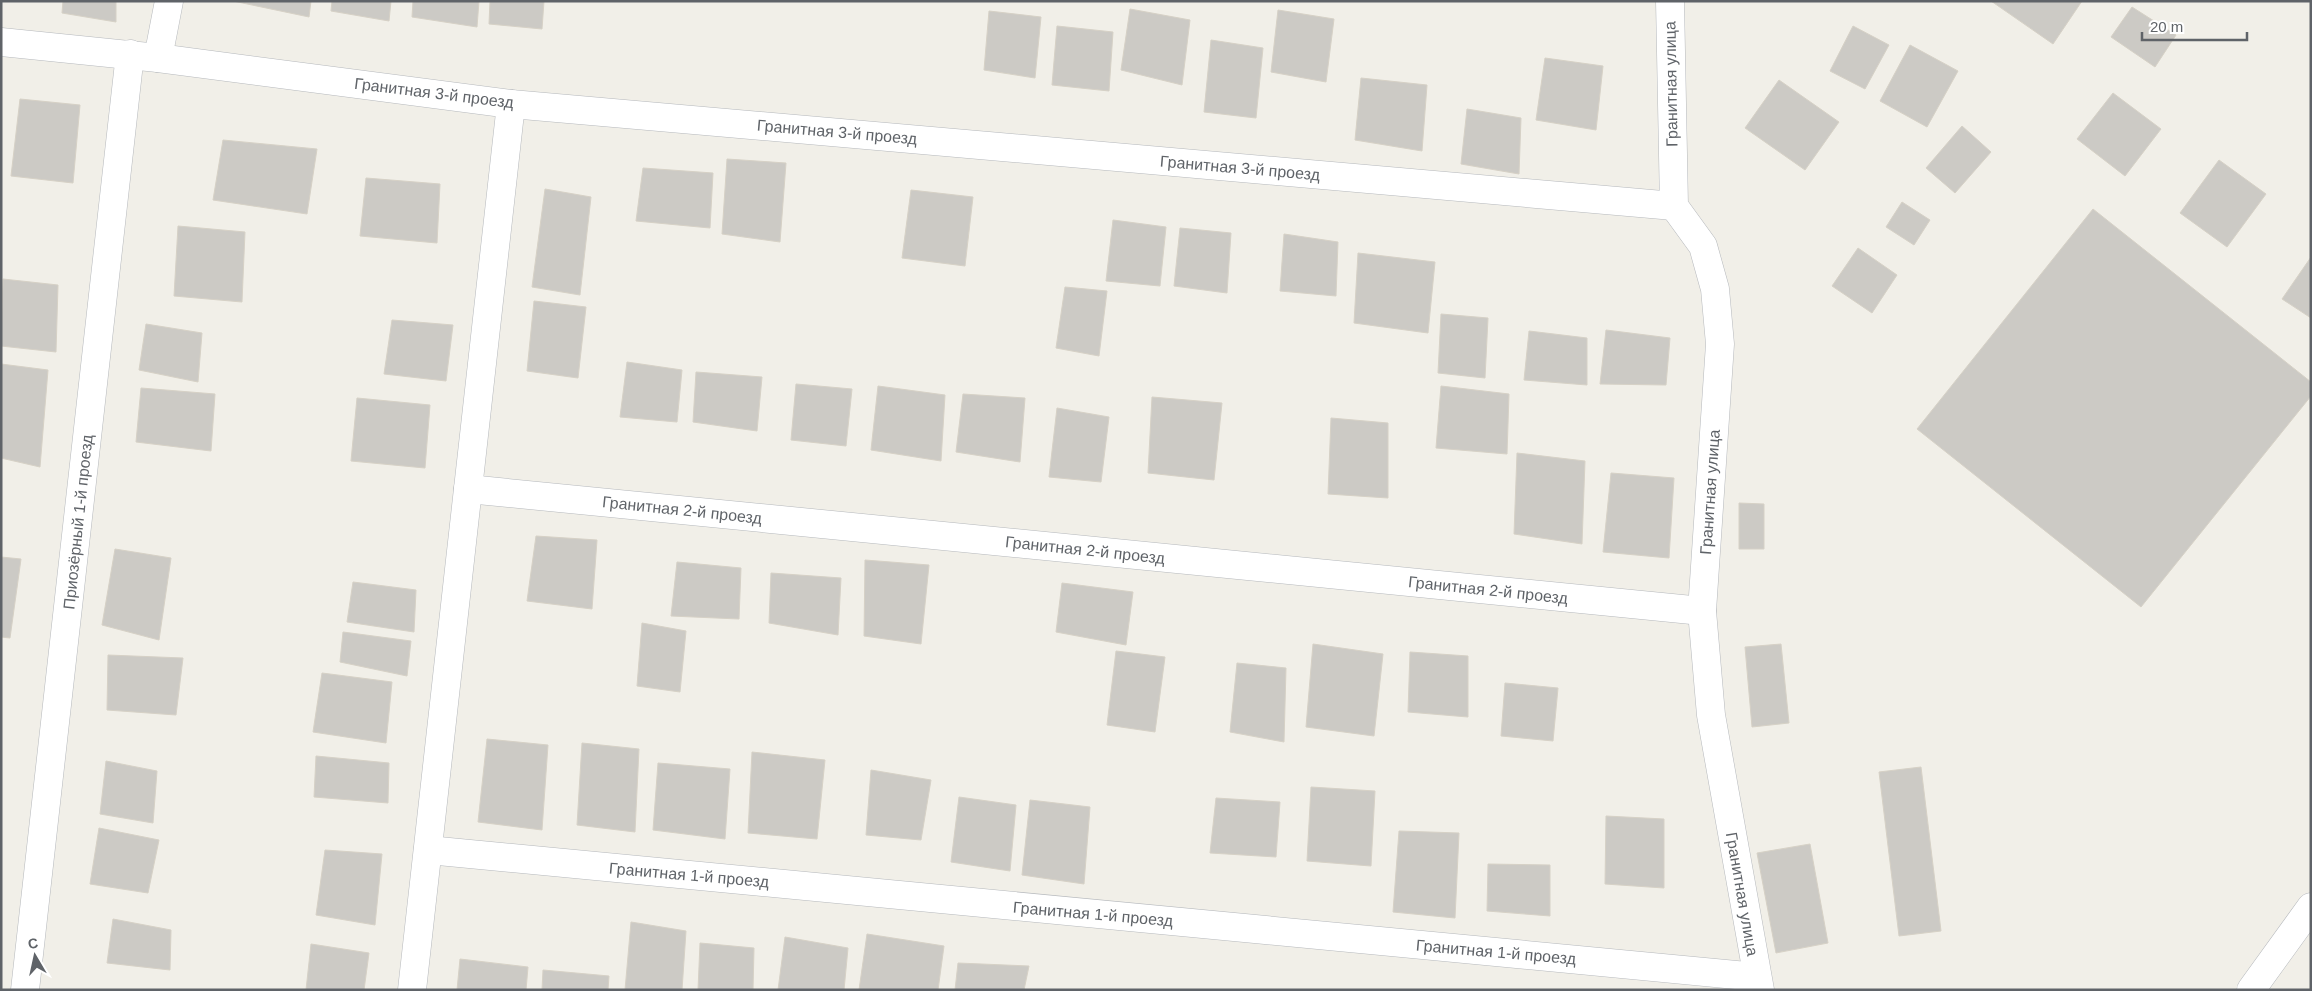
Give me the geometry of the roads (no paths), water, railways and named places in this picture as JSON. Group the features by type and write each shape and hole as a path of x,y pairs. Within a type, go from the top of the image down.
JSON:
{"street":[{"path":"158,58 169,1"},
{"name":"Гранитная улица","path":"1670,1 1674,206 1703,246 1715,289 1720,344 1702,611 1711,715 1759,983"},
{"name":"Гранитная 3-й проезд","path":"1,42 130,54 512,104 1674,206"},
{"name":"Приозёрный 1-й проезд","path":"25,990 130,54"},
{"path":"412,990 512,104"},
{"name":"Гранитная 2-й проезд","path":"468,489 1702,611"},
{"name":"Гранитная 1-й проезд","path":"428,850 1759,983"},
{"path":"2251,990 2311,907"}]}
